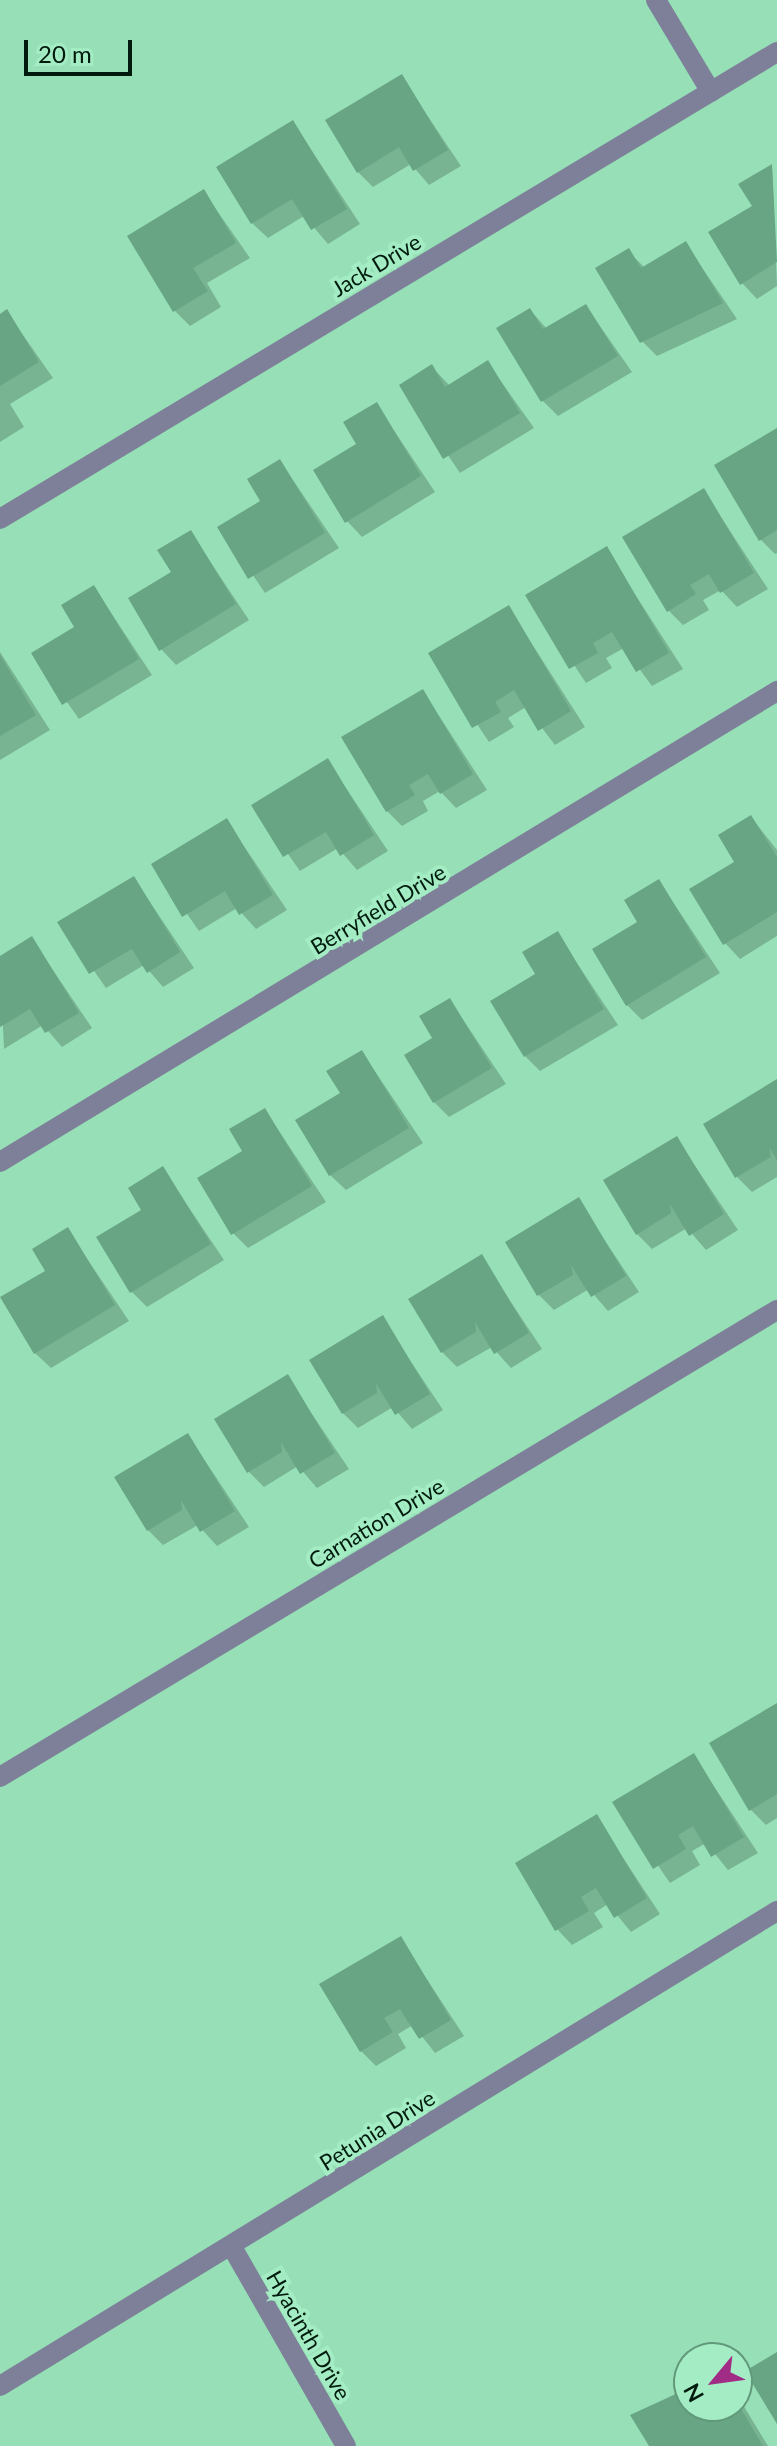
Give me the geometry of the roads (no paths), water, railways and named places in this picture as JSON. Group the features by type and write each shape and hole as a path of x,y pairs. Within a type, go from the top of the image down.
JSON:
{"street":[{"path":"656,0 711,92"},
{"name":"Jack Drive","path":"0,519 777,52"},
{"name":"Berryfield Drive","path":"0,1162 777,691"},
{"name":"Carnation Drive","path":"0,1777 777,1310"},
{"name":"Petunia Drive","path":"0,2386 232,2247 777,1911"},
{"name":"Hyacinth Drive","path":"232,2247 346,2446"}]}
